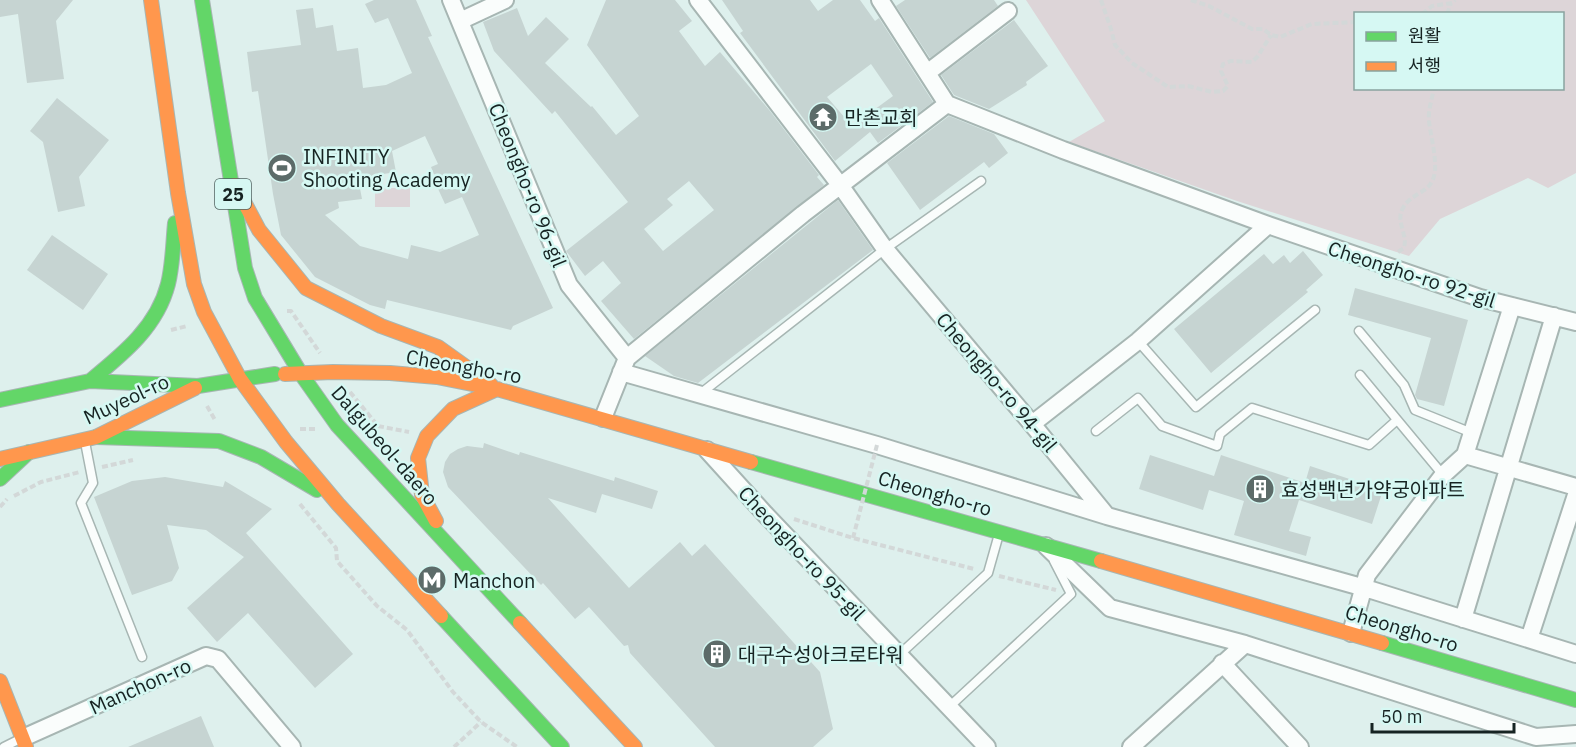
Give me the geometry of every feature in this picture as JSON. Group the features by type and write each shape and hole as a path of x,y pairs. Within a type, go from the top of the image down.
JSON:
{"main road":[{"path":"151,0 178,193 194,284 204,312 240,379 286,442 338,504 562,747"},
{"name":"Dalgubeol-daero","path":"202,0 245,268 255,298 301,374 337,425 635,747"},
{"path":"230,177 259,230 306,288 381,326 438,347 497,389"},
{"path":"90,381 129,350 153,319 168,285 178,193"},
{"name":"Cheongho-ro","path":"275,374 390,373 437,377 497,389 1351,633 1576,700"},
{"name":"Muyeol-ro","path":"0,400 90,381 198,386 275,374"},
{"name":"Muyeol-ro","path":"0,459 90,439 198,386"},
{"path":"451,549 422,495 418,458 427,436 453,409 497,389"},
{"path":"90,439 219,441 261,457 338,504"},
{"path":"0,479 29,452"},
{"path":"0,681 25,743"}],"street":[{"name":"Cheongho-ro 96-gil","path":"451,0 569,285 624,365"},
{"path":"460,21 505,0"},
{"name":"Cheongho-ro 94-gil","path":"698,0 840,186 885,249 1107,516"},
{"path":"603,418 624,365 840,186 947,104 887,3"},
{"path":"927,73 1008,11"},
{"name":"Cheongho-ro 92-gil","path":"947,104 1063,150 1268,225 1480,298 1512,306 1465,456"},
{"path":"1032,423 1138,341 1268,225"},
{"path":"1512,306 1576,322"},
{"path":"1463,619 1554,316"},
{"path":"624,365 699,394 877,445 1107,516 1365,588 1576,654"},
{"name":"Cheongho-ro 95-gil","path":"707,450 987,747"},
{"path":"1351,633 1367,575 1443,475 1465,456 1576,487"},
{"path":"1529,639 1576,495"},
{"path":"1046,546 1110,608 1245,644 1536,737 1576,734"},
{"path":"1131,747 1245,644"},
{"name":"Manchon-ro","path":"25,743 206,656 218,659 292,747"},
{"path":"1222,663 1300,747"}],"lane":[{"path":"699,394 885,249 981,181"},
{"path":"1138,341 1196,407 1315,310"},
{"path":"1359,332 1404,385 1414,410 1472,433"},
{"path":"1360,375 1443,475"},
{"path":"1096,431 1137,398 1162,426 1217,446 1220,434 1252,408 1369,445 1397,420"},
{"path":"90,439 93,483 81,503 142,657"},
{"path":"899,655 988,573 999,532"},
{"path":"949,707 1071,594 1046,546"},
{"name":"Manchon-ro","path":"4,747 25,743"}],"path":[{"path":"1101,0 1112,29 1115,45 1132,63 1168,87 1188,86 1212,92 1223,91 1228,86 1221,71 1223,64 1231,61 1252,62 1271,35"},
{"path":"1191,0 1209,6 1252,29 1263,29 1271,35 1280,37 1312,24 1354,22"},
{"path":"1424,12 1432,6 1453,1"},
{"path":"1382,264 1388,255 1404,248 1405,237 1400,219 1401,210 1409,199 1425,191 1434,174 1435,158 1429,118 1434,90"},
{"path":"198,386 222,434 219,441"},
{"path":"853,538 877,445"},
{"path":"0,507 5,500 40,482 138,458"},
{"path":"295,499 336,548 337,561 377,606 407,630 453,692 481,722 517,747"},
{"path":"765,514 801,520 853,538 1071,594"},
{"path":"454,747 481,722"}],"shaded area":[{"path":"1026,0 1576,0 1576,173 1548,188 1528,178 1440,219 1409,256 1237,201 1069,142 1105,121"},
{"path":"375,188 410,188 410,207 375,207"}],"building":[{"path":"0,0 73,0 56,21 64,79 27,83 18,14 0,17"},
{"path":"374,0 416,0 432,36 428,37 553,308 513,326 511,330 387,300 385,309 370,305 315,277 281,235 258,91 252,92 247,52 301,45 296,10 313,8 316,28 333,25 337,51 358,48 363,88 386,85 412,73 388,18 375,23 365,4","holes":["425,136 438,164 431,167 445,204 462,197 479,235 440,252 411,245 408,259 360,246 325,215 339,208 338,202 362,199 358,178 396,172 392,151"]},
{"path":"606,0 675,0 692,21 679,31 705,66 720,52 770,111 819,175 817,177 824,185 634,339 601,301 621,283 603,261 585,276 566,251 628,202 555,111 552,114 494,51 483,22 517,8 528,36 546,17 569,39 545,63 592,106 616,135 639,116 587,45","holes":["689,181 714,210 663,251 644,229 673,205 667,199"]},
{"path":"722,0 810,0 818,11 833,0 860,0 875,21 879,18 933,102 878,143 870,132 835,161 740,33 743,31","holes":["871,64 893,96 852,126 827,97"]},
{"path":"905,0 994,0 998,6 930,58 896,6"},
{"path":"1014,20 1048,66 1026,82 1027,85 989,109 954,95 941,75"},
{"path":"57,98 109,140 79,177 85,206 58,212 43,142 30,131"},
{"path":"949,116 994,134 1008,153 989,168 984,162 920,210 887,163"},
{"path":"838,200 873,250 698,383 674,376 645,356"},
{"path":"52,235 108,274 83,310 27,270"},
{"path":"1303,251 1323,275 1306,290 1308,292 1211,373 1174,329 1264,254 1273,264 1284,255 1290,263"},
{"path":"1355,288 1468,320 1444,406 1417,399 1415,395 1431,338 1348,315"},
{"path":"484,443 519,455 520,452 614,481 615,477 658,491 652,509 602,494 596,513 548,498 629,588 680,542 692,556 705,544 820,672 833,729 813,747 715,747 630,653 628,645 624,646 589,607 575,619 543,583 541,585 448,487 443,472 450,454 467,446 483,448"},
{"name":"효성백년가약궁아파트","path":"1150,455 1214,476 1221,455 1305,483 1310,466 1383,490 1372,524 1299,500 1289,531 1311,537 1306,556 1234,535 1244,501 1209,490 1203,510 1139,489"},
{"path":"165,477 223,487 225,481 272,509 246,533 353,654 315,688 248,613 217,642 187,608 244,557 206,530 167,525 179,568 172,581 132,595 94,497 132,481"},
{"path":"201,716 214,747 128,747"}],"traffic: fast":[{"path":"202,0 245,268 255,298 301,374"},
{"path":"90,381 126,350 156,314 170,276 175,223"},
{"path":"0,400 90,381 198,386 275,374"},
{"path":"301,374 337,425 520,623"},
{"path":"96,437 219,441 261,457 317,490"},
{"path":"0,479 29,452"},
{"path":"751,462 1101,561"},
{"path":"441,616 562,747"},
{"path":"1382,643 1576,700"}],"traffic: slow":[{"path":"151,0 178,193 194,284 204,312 240,379"},
{"path":"235,185 259,230 306,288 381,326 438,347 491,385"},
{"path":"285,374 390,373 437,377 497,389 751,462"},
{"path":"240,379 286,442 338,504 441,616"},
{"path":"0,459 96,437 195,388"},
{"path":"436,521 422,495 418,458 427,436 453,409 497,389"},
{"path":"1101,561 1382,643"},
{"path":"520,623 635,747"},
{"path":"0,681 26,747"}],"place":[{"name":"만촌교회","path":"823,117"},
{"name":"INFINITY Shooting Academy","path":"282,168"},
{"name":"효성백년가약궁아파트","path":"1260,489"},
{"name":"Manchon","path":"432,580"},
{"name":"대구수성아크로타워","path":"717,654"}]}
